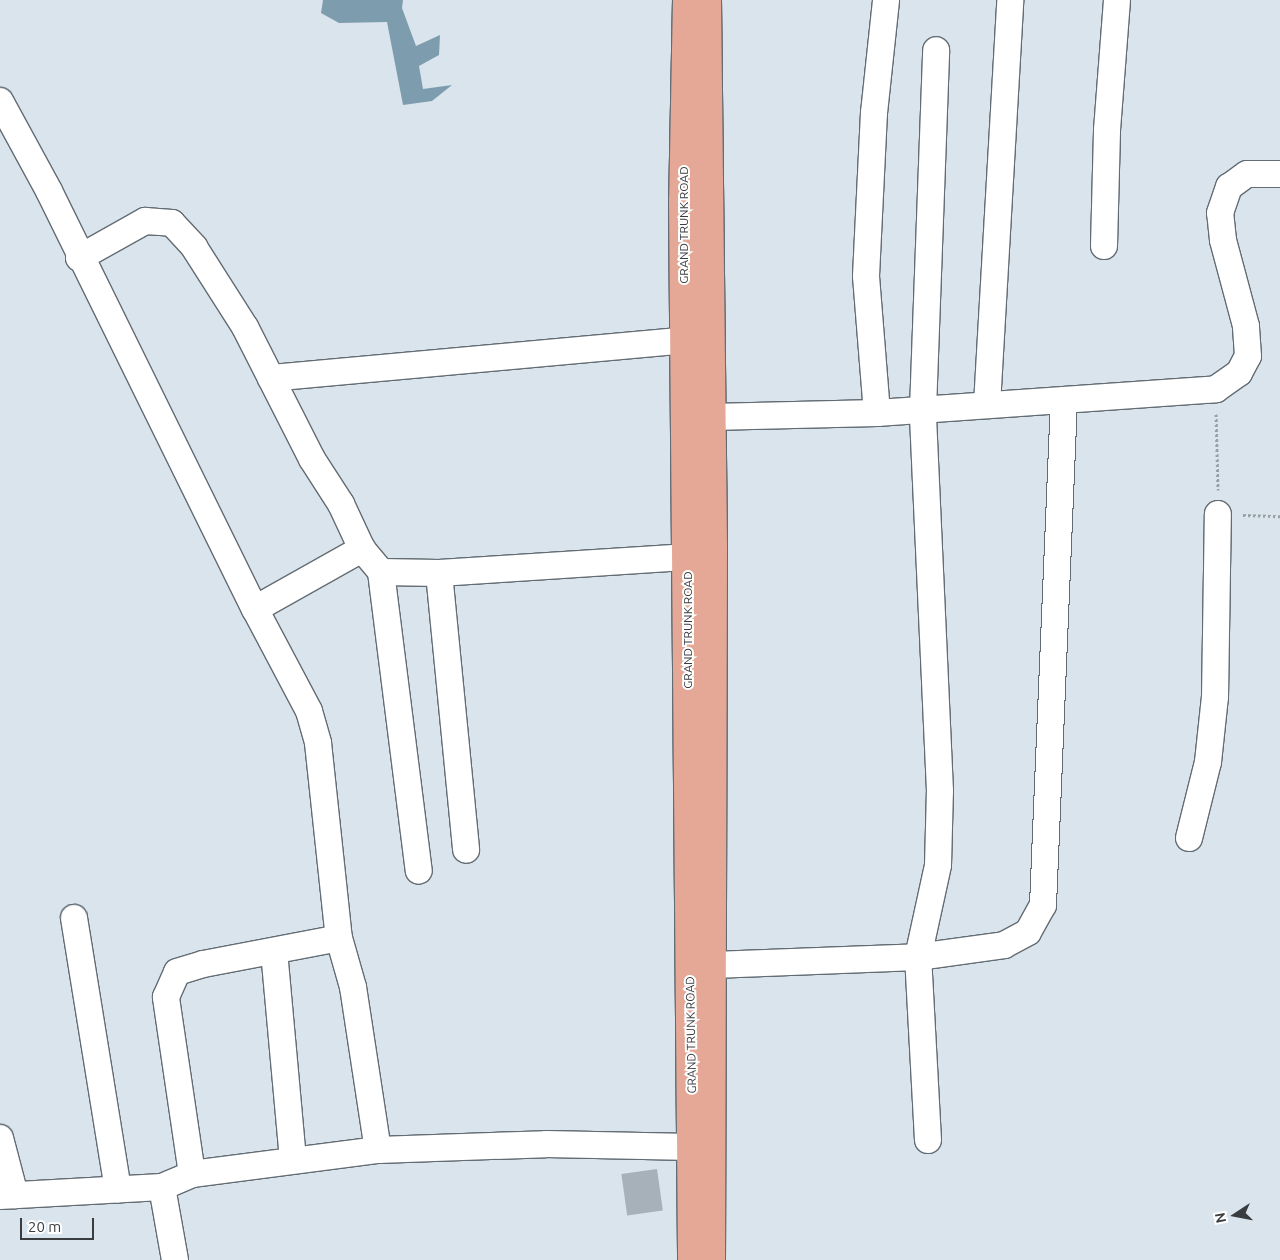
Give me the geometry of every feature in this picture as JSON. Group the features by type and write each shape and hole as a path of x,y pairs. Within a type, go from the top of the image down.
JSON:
{"main road":[{"name":"GRAND TRUNK ROAD","path":"687,0 683,200 688,557 692,1260"},
{"name":"GRAND TRUNK ROAD","path":"707,0 713,965 711,1260"}],"street":[{"path":"877,413 866,276 874,113 886,0"},
{"path":"987,405 1010,0"},
{"path":"1104,246 1107,130 1117,0"},
{"path":"928,1140 918,957 938,865 940,791 923,410 936,50"},
{"path":"0,101 49,191 79,258 255,609 309,711 318,743 339,938 353,987 378,1150"},
{"path":"711,417 877,413 1216,389 1239,373 1248,356 1246,326 1223,240 1220,213 1229,187 1247,174 1280,174"},
{"path":"79,258 145,221 172,223 194,248 214,277 271,378 312,459 341,504 362,548 381,572 419,871"},
{"path":"271,378 685,340"},
{"path":"713,965 918,957 1004,945 1028,932 1043,905 1064,400"},
{"path":"1189,838 1208,762 1215,697 1218,514"},
{"path":"255,609 362,548"},
{"path":"381,572 439,573 688,557"},
{"path":"439,573 466,850"},
{"path":"74,918 118,1189"},
{"path":"192,1174 166,997 177,972 203,964 339,938"},
{"path":"274,951 293,1160"},
{"path":"0,1138 8,1196 162,1187 192,1174 378,1150 546,1144 692,1147"},
{"path":"162,1187 175,1260"}],"path":[{"path":"1216,389 1218,514 1280,516"}],"water":[{"path":"323,0 403,0 402,8 416,46 440,35 439,55 419,66 423,89 452,85 432,101 403,105 387,22 339,23 321,13"}],"building":[{"path":"657,1169 663,1211 627,1216 621,1174"}]}
